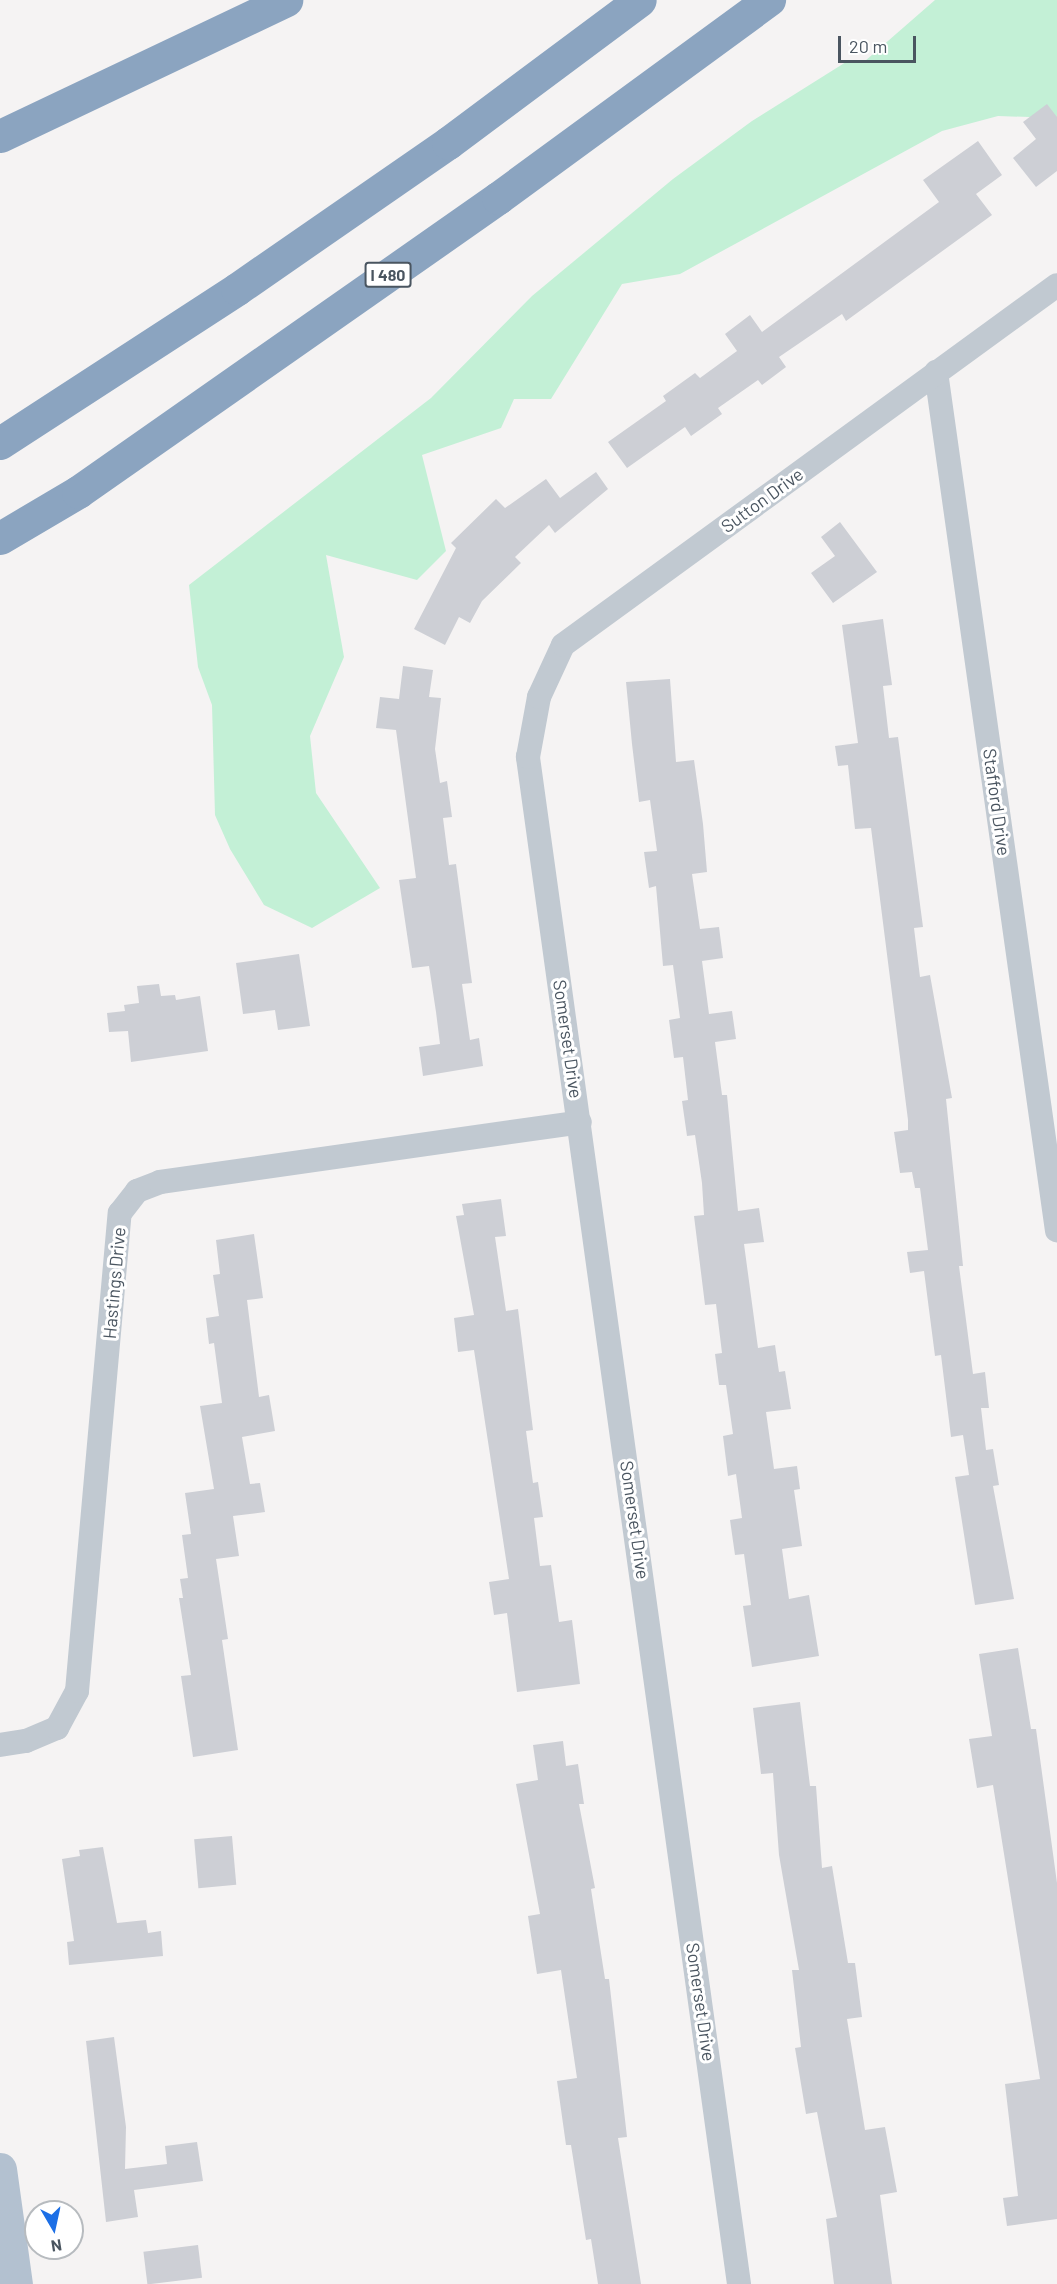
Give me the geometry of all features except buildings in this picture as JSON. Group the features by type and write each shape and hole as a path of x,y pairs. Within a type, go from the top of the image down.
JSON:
{"highway":[{"path":"0,136 286,0"},
{"path":"0,443 256,276 448,143 640,0"},
{"name":"I 480","path":"0,538 78,492 147,444 498,198 769,0"}],"main road":[{"path":"0,2169 16,2284"}],"street":[{"name":"Sutton Drive","path":"528,757 539,697 563,645 1057,285"},
{"name":"Stafford Drive","path":"936,372 1057,1231"},
{"name":"Somerset Drive","path":"528,757 739,2284"},
{"name":"Hastings Drive","path":"0,1745 26,1741 57,1728 77,1691 120,1213 136,1191 160,1182 580,1122"}],"green space":[{"path":"935,0 1057,0 1057,118 998,116 942,131 680,274 622,284 551,399 514,399 501,428 422,455 446,551 417,580 326,555 344,657 310,736 316,793 380,888 312,928 264,905 230,849 215,815 212,705 198,667 189,585 431,398 532,296 673,179 752,121 846,62 865,61"}]}
